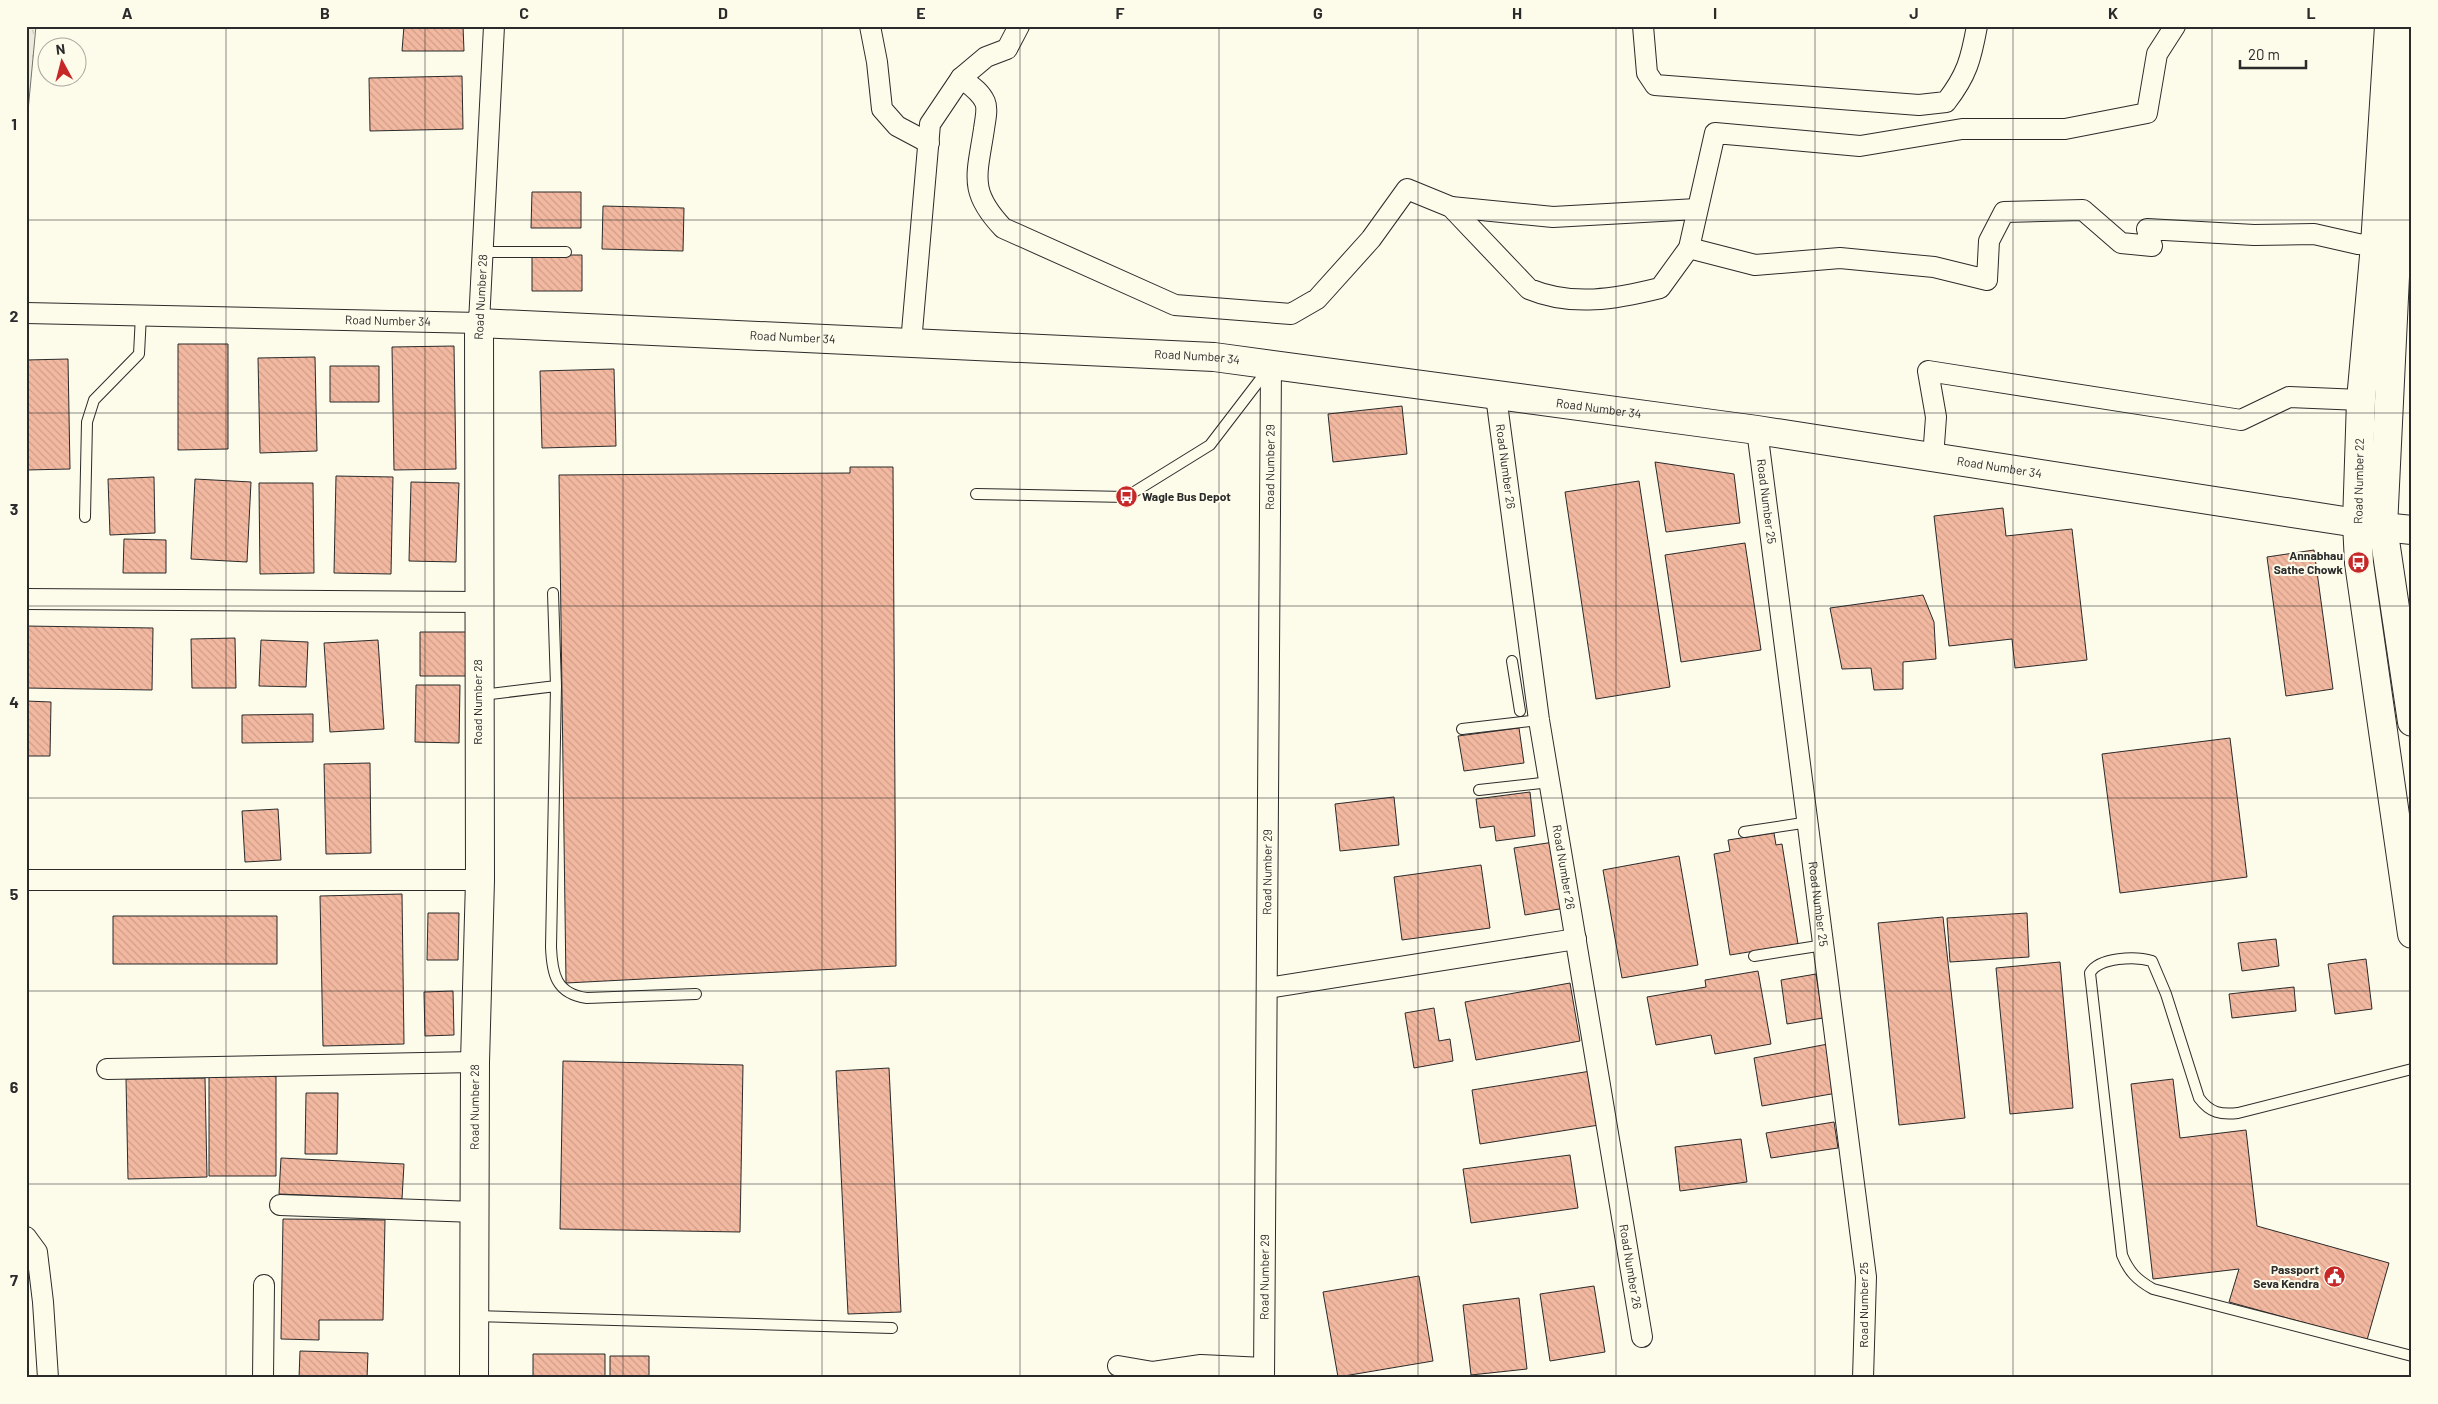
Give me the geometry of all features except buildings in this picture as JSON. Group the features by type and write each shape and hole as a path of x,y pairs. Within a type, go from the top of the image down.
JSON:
{"street":[{"name":"Road Number 28","path":"474,1378 475,1062 480,880 478,696 479,324 494,26"},
{"path":"870,26 877,62 882,109 897,126 928,143"},
{"path":"911,343 930,124 961,78 986,57 1007,50 1019,26"},
{"path":"1643,26 1647,73 1655,85 1919,105 1946,102 1962,81 1972,54 1977,26"},
{"path":"1451,207 1529,289 1546,296 1579,301 1618,299 1660,288 1689,248 1714,133 1860,146 1962,129 2065,130 2147,113 2157,54 2174,26"},
{"name":"Road Number 22","path":"2388,26 2375,245 2361,400 2370,525 2412,722"},
{"name":"Road Number 22","path":"2407,26 2370,525 2358,563 2412,934"},
{"path":"961,78 980,93 986,105 977,170 978,192 992,217 1003,228 1176,305 1291,314 1317,299 1371,239 1407,190 1451,207 1553,217 1697,209"},
{"path":"1689,248 1755,264 1840,258 1934,267 1987,280 1989,241 2004,212 2083,210 2121,243 2152,246 2147,229 2254,235 2314,234 2375,245"},
{"name":"Road Number 34","path":"26,312 479,324 1214,357 1757,430 2412,530"},
{"name":"Road Number 29","path":"1264,1373 1271,365"},
{"path":"1933,458 1936,417 1928,371 2242,420 2289,397 2361,400"},
{"name":"Road Number 26","path":"1496,396 1524,682 1539,720 1642,1336"},
{"name":"Road Number 25","path":"1757,430 1809,822 1866,1277 1863,1378"},
{"path":"26,600 478,602"},
{"path":"26,880 480,880"},
{"path":"1267,988 1576,939"},
{"path":"108,1069 475,1062"},
{"path":"280,1205 475,1212"},
{"path":"26,1237 37,1252 43,1302 48,1378"},
{"path":"263,1378 264,1286"},
{"path":"1118,1366 1152,1372 1201,1365 1264,1373"}],"lane":[{"path":"483,252 566,252"},
{"path":"85,517 88,422 94,400 139,354 141,315"},
{"path":"976,494 1126,497 1210,445 1271,365"},
{"path":"553,593 556,686 551,947 555,977 566,991 573,996 587,998 696,994"},
{"path":"1512,662 1524,682 1520,711"},
{"path":"478,696 556,686"},
{"path":"1462,728 1539,720"},
{"path":"1479,790 1550,782"},
{"path":"1744,832 1809,822"},
{"path":"1754,956 1824,945"},
{"path":"2412,1069 2238,1113 2215,1113 2205,1106 2199,1098 2166,994 2152,961 2143,958 2104,963 2093,968 2090,973 2122,1255 2128,1270 2138,1280 2153,1289 2412,1356"},
{"path":"474,1316 892,1328"}],"green space":[{"path":"26,26 36,26 26,132"}],"place":[{"name":"Wagle Bus Depot","path":"1126,497"},
{"name":"Annabhau Sathe Chowk","path":"2359,563"},
{"name":"Passport Seva Kendra","path":"2335,1277"}]}
